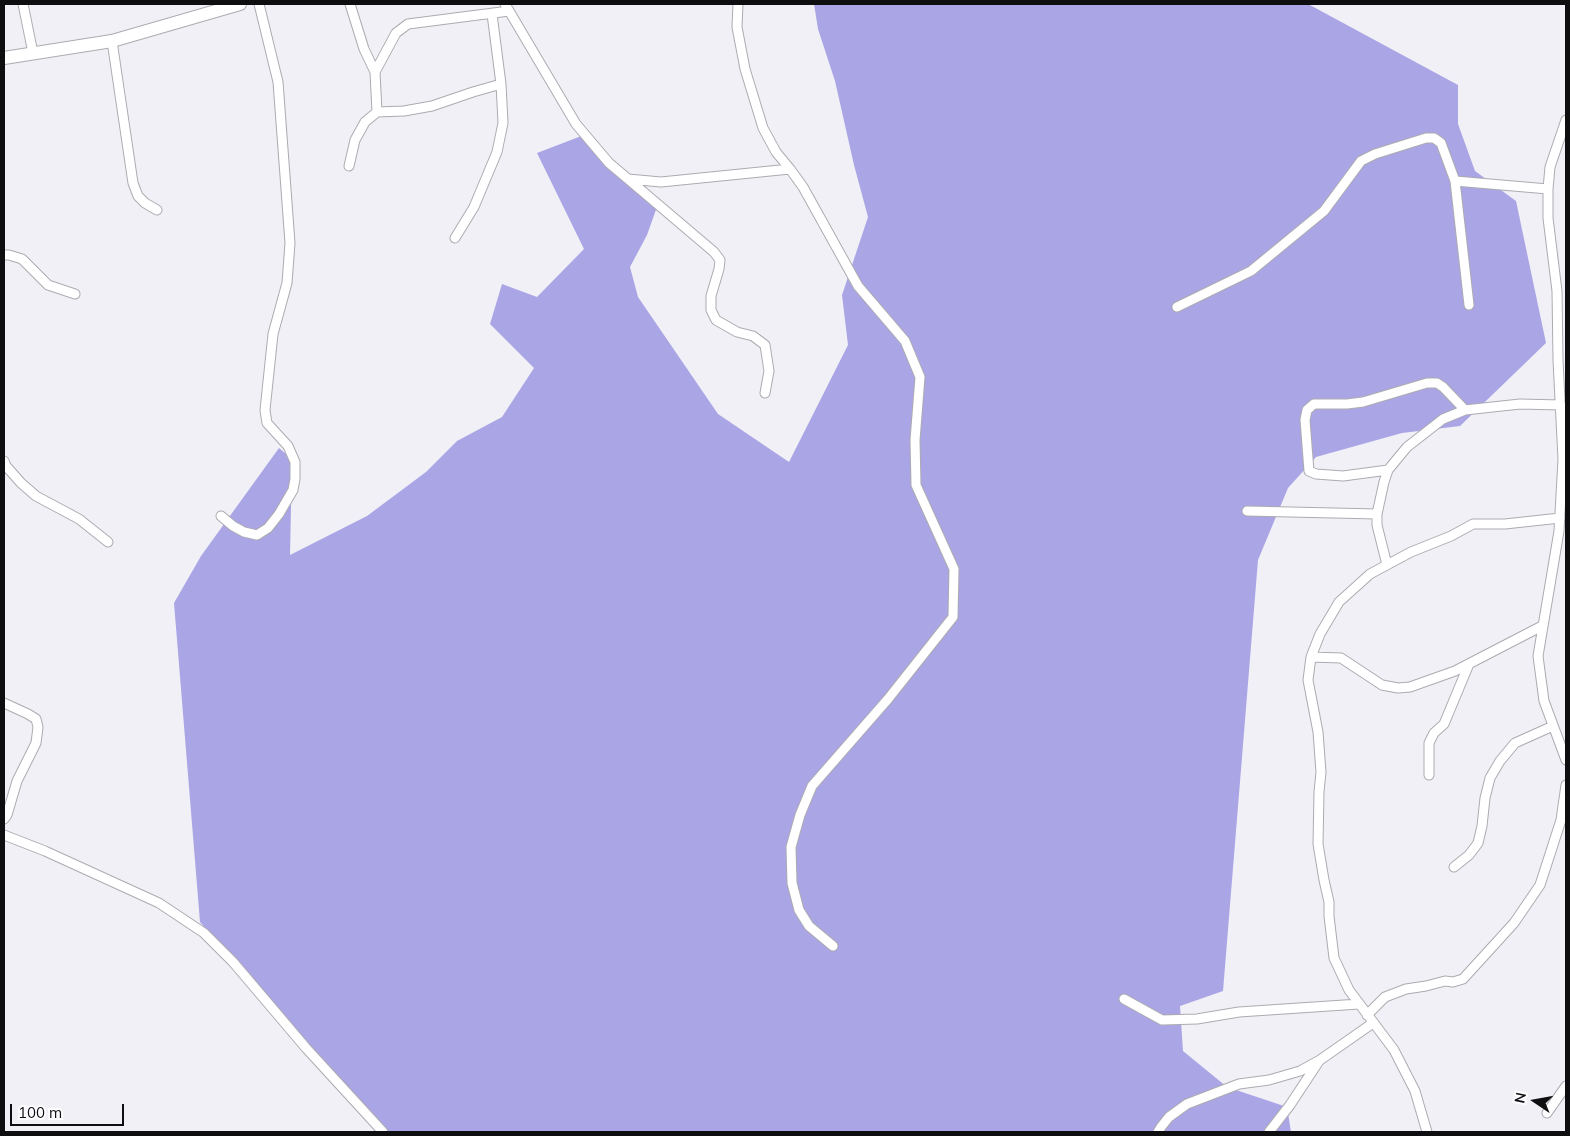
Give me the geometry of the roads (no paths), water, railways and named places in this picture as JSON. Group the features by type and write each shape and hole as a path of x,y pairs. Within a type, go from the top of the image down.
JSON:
{"main road":[{"path":"4,58 112,40 240,4"}],"street":[{"path":"24,4 33,53"},
{"path":"221,516 244,532 257,535 268,528 279,514 293,490 296,479 295,462 288,446 267,423 264,410 273,334 287,283 290,243 278,82 259,4"},
{"path":"350,4 364,49 375,72 377,112"},
{"path":"738,4 737,27 745,69 763,128 776,152 803,188 858,286 905,341 920,377 915,440 916,485 954,570 953,618 888,699 812,786 800,815 792,847 792,883 799,910 809,926 834,946"},
{"path":"375,72 396,33 408,24 492,14 507,7 576,124 609,163 714,252 720,260 711,296 711,310 716,320 737,332 753,336 765,345 769,370 765,393"},
{"path":"455,238 474,207 497,152 503,123 501,84 492,14"},
{"path":"112,40 132,183 138,196 157,210"},
{"path":"349,166 355,140 365,122 377,112 404,111 432,106 501,84"},
{"path":"1566,120 1550,167 1548,189 1548,218 1562,290 1561,405 1564,429 1560,518 1538,656 1544,701 1566,760"},
{"path":"1177,307 1251,271 1324,211 1361,161 1375,154 1426,138 1434,138 1441,143 1455,182 1469,304"},
{"path":"1557,146 1566,151"},
{"path":"628,179 661,182 790,169"},
{"path":"1455,182 1548,189"},
{"path":"4,255 22,259 48,285 75,294"},
{"path":"1388,470 1343,476 1316,474 1310,471 1305,420 1307,410 1314,404 1363,402 1427,383 1443,387 1465,410"},
{"path":"1387,565 1377,525 1377,514 1388,470 1407,447 1443,419 1465,410 1520,404 1561,405"},
{"path":"4,461 21,484 36,496 79,519 108,542"},
{"path":"1246,511 1377,514"},
{"path":"1427,1132 1415,1091 1394,1050 1349,990 1334,958 1329,902 1320,853 1319,792 1321,772 1318,732 1308,680 1311,657 1320,634 1340,602 1370,574 1411,552 1451,536 1474,524 1504,524 1560,518"},
{"path":"1311,657 1341,658 1382,685 1398,688 1410,687 1469,664 1542,626"},
{"path":"1429,775 1429,743 1434,733 1444,724 1469,664"},
{"path":"4,703 36,719 38,727 36,743 17,781 7,815 4,819"},
{"path":"1454,867 1469,855 1478,843 1490,778 1500,761 1515,743 1553,726"},
{"path":"1158,1132 1169,1117 1187,1104 1239,1084 1269,1080 1300,1071 1320,1060 1370,1019 1385,997 1406,989 1463,979 1514,923 1540,885 1561,820 1566,785"},
{"path":"4,835 45,851 159,903 204,933 233,962 306,1048 383,1132"},
{"path":"1124,999 1162,1020 1197,1019 1239,1012 1359,1004"},
{"path":"1269,1132 1290,1105 1320,1060"},
{"path":"1547,1113 1566,1086"}]}
